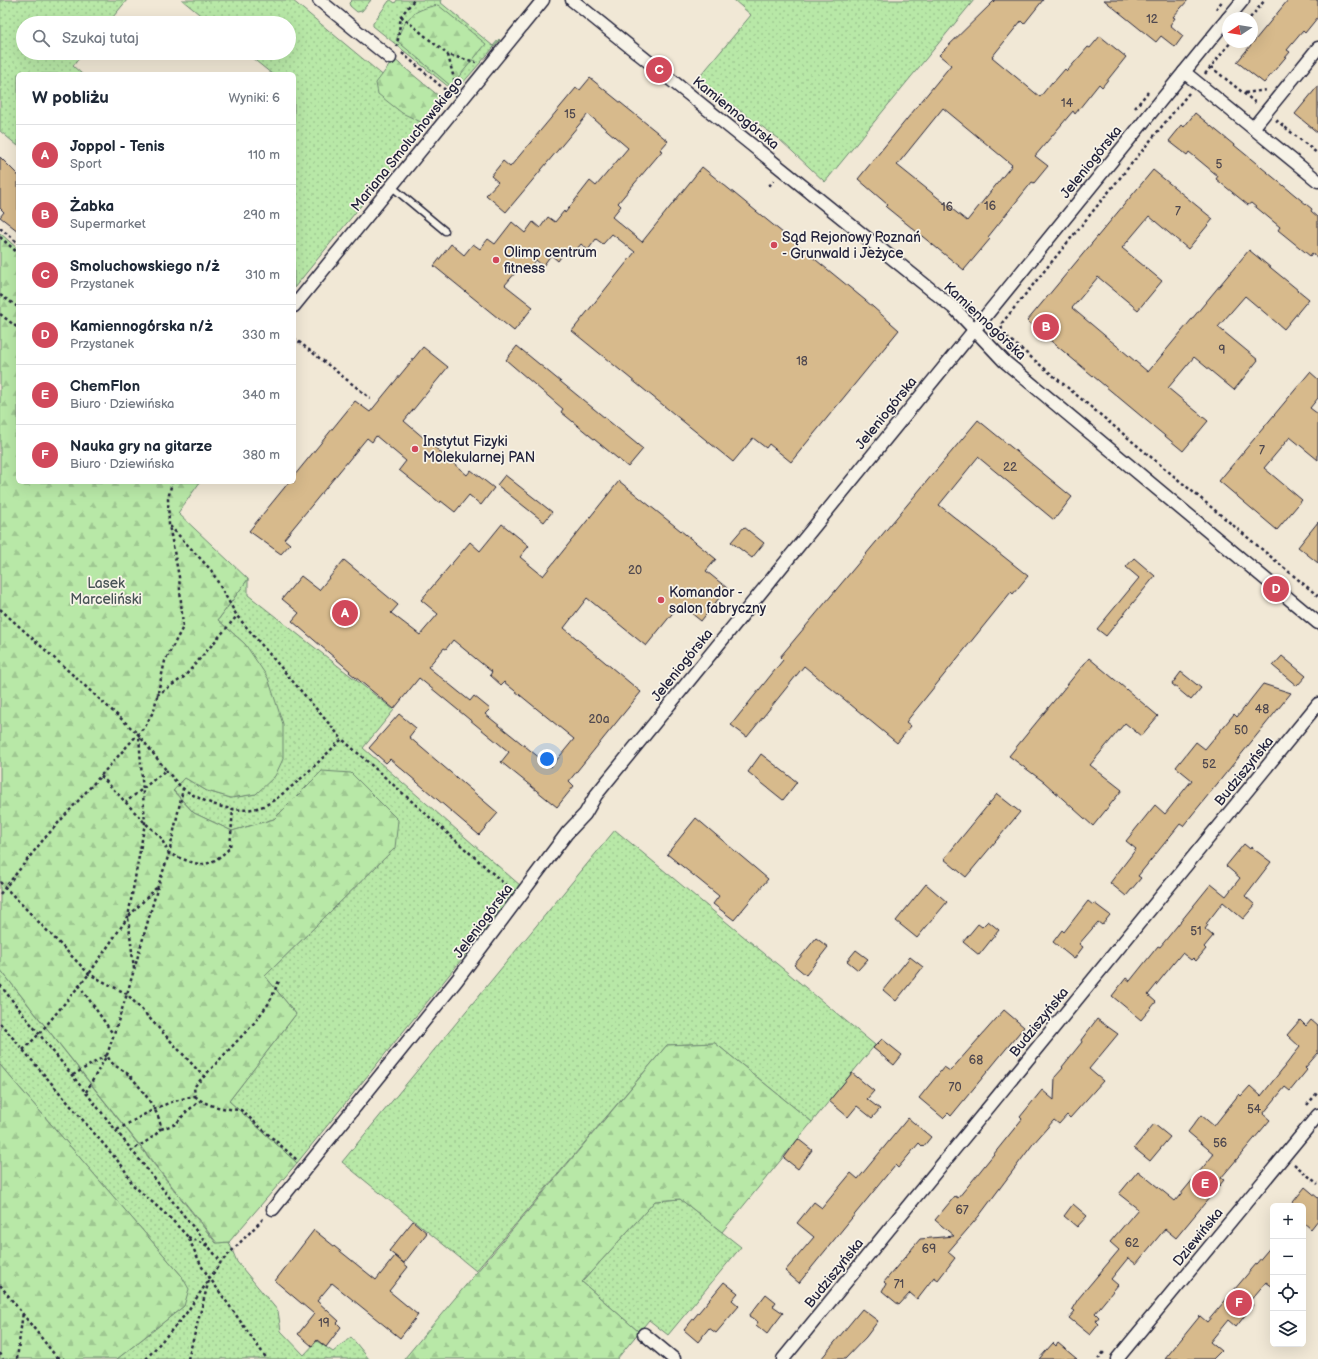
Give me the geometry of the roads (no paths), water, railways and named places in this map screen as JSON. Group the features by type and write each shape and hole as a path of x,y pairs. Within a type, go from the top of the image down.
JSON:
{"street":[{"path":"320,0 390,58"},
{"name":"Mariana Smoluchowskiego","path":"296,304 543,0"},
{"name":"Kamiennogórska","path":"572,0 955,309 1004,361 1318,623"},
{"name":"Jeleniogórska","path":"1233,12 1243,0"},
{"name":"Jeleniogórska","path":"273,1209 458,980 567,834 585,814 596,795 1222,25"},
{"path":"1253,128 1318,48"},
{"path":"1184,72 1318,181"},
{"name":"Budziszyńska","path":"783,1359 1318,704"},
{"name":"Dziewińska","path":"1117,1359 1318,1115"},
{"path":"644,1334 674,1359"}],"lane":[{"path":"391,186 445,230"}],"place":[{"name":"Smoluchowskiego n/ż","path":"659,70"},
{"name":"Sąd Rejonowy Poznań - Grunwald i Jeżyce","path":"774,245"},
{"name":"Olimp centrum fitness","path":"496,260"},
{"name":"Żabka","path":"1046,327"},
{"name":"Instytut Fizyki Molekularnej PAN","path":"415,449"},
{"name":"Kamiennogórska n/ż","path":"1276,589"},
{"name":"Komandor - salon fabryczny","path":"661,600"},
{"name":"Joppol - Tenis","path":"345,613"},
{"name":"ChemFlon","path":"1205,1184"},
{"name":"Nauka gry na gitarze","path":"1239,1303"}],"park label":[{"name":"Lasek Marceliński","path":"106,592"}]}
